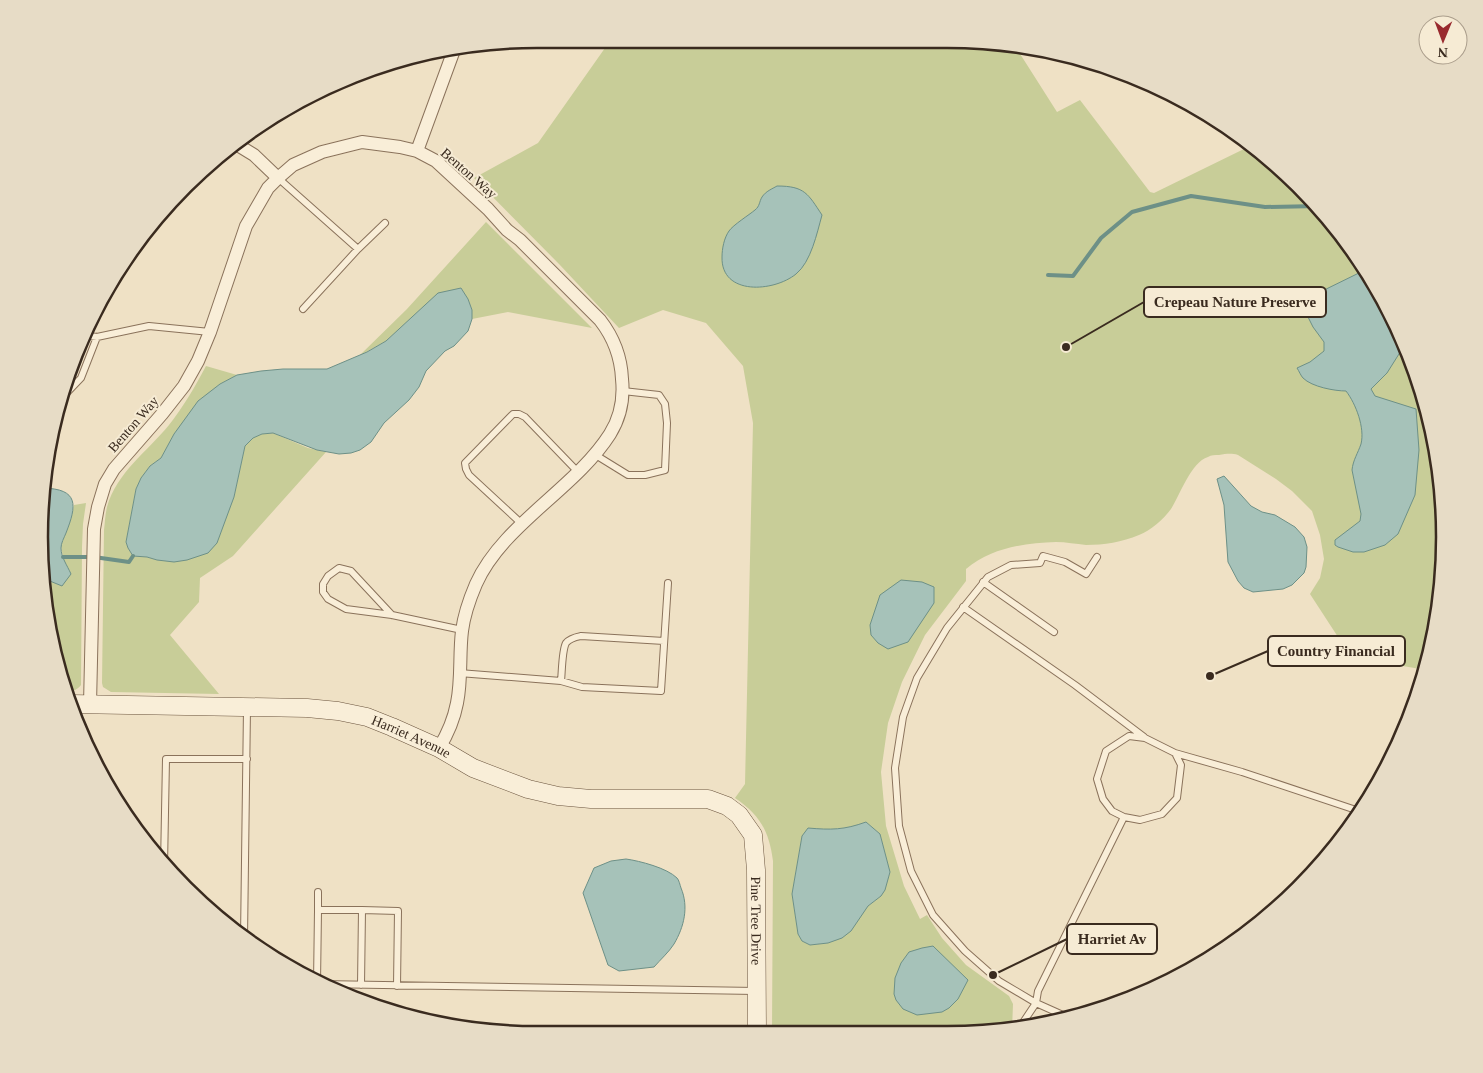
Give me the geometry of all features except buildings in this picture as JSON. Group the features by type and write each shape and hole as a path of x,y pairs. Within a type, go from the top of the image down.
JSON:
{"street":[{"path":"417,151 452,55"},
{"name":"Benton Way","path":"90,704 94,529 105,484 114,468 184,386 198,361 210,332 246,226 268,188 293,165 322,152 362,142 400,146 417,151 436,161 488,209 507,230 520,240 600,320 610,333 622,366 622,401 610,434 578,472 512,533 488,564 477,582 468,605 462,630 457,702 452,722 439,748"},
{"path":"241,147 254,156 278,178"},
{"name":"Harriet Avenue","path":"77,704 307,708 338,711 367,718 392,727 439,748 473,768 528,790 558,796 591,799 708,799 727,806 739,816"},
{"name":"Pine Tree Drive","path":"739,816 753,835 756,861 757,1026"}],"lane":[{"path":"278,178 358,249"},
{"path":"303,309 358,249 385,223"},
{"path":"91,336 97,337 150,326 210,332"},
{"path":"70,390 81,378 97,337"},
{"path":"594,454 628,475 645,475 665,470 667,423 665,404 659,395 622,391"},
{"path":"522,524 469,475 465,463 513,414 525,417 578,472"},
{"path":"1058,1012 999,981 965,951 933,915 911,872 899,826 895,768 903,717 917,678 947,628 988,577 1011,565 1040,563 1043,556 1065,562 1086,574 1097,557"},
{"path":"392,615 351,570 339,568 328,576 323,584 323,592 328,599 346,608 392,615 462,630"},
{"path":"984,582 1054,632"},
{"path":"460,673 561,681 582,687 661,691 668,583"},
{"path":"963,607 1076,685 1145,738 1175,753 1251,775 1352,809"},
{"path":"561,681 564,648 571,639 581,636 664,641"},
{"path":"244,928 247,707"},
{"path":"1145,738 1129,736 1106,751 1096,779 1102,799 1112,810 1124,817 1140,820 1162,814 1177,798 1181,765 1175,753"},
{"path":"164,853 166,759 247,759"},
{"path":"1025,1019 1036,1002 1038,991 1124,817"},
{"path":"317,973 318,892"},
{"path":"318,910 398,911 397,986"},
{"path":"361,985 362,910"},
{"path":"341,985 757,991"}],"green space":[{"path":"605,48 946,48 1020,54 1057,112 1080,100 1150,192 1154,193 1244,149 1269,169 1314,214 1353,265 1385,320 1410,379 1426,441 1431,473 1436,536 1431,600 1417,669 1351,657 1310,594 1320,578 1324,559 1320,535 1312,511 1292,491 1276,479 1235,454 1209,456 1196,465 1168,513 1161,521 1139,535 1120,541 1099,544 1086,545 1056,542 1020,545 986,556 966,569 966,581 925,635 902,682 888,723 881,772 886,826 904,886 920,919 927,915 942,938 966,965 1009,996 1013,1004 1012,1021 946,1026 772,1026 773,861 769,841 762,825 744,804 735,798 745,784 753,423 743,366 706,323 663,310 619,328 474,178 538,143","holes":["866,822 880,834 890,873 881,896 828,943 810,945 802,941 798,934 792,894 802,836 825,830 850,828"]},
{"path":"486,222 592,328 508,312 472,319 472,310 468,299 438,294 386,341 359,356 407,309"},
{"path":"206,366 237,375 220,384 174,434 161,458 150,466 141,478 136,489 126,542 133,556 157,560 225,518 234,497 245,446 253,438 262,434 273,433 308,448 326,452 233,556 200,578 199,602 170,635 219,694 111,692 103,687 102,683 104,530 107,507 118,483 125,473 174,418 189,397"},
{"path":"86,503 82,547 81,685 72,691 57,632 50,581 62,586 63,557 61,546 74,505"}],"water":[{"path":"777,186 794,188 805,193 822,215 810,255 801,269 786,280 763,287 750,287 739,284 730,279 724,270 722,254 726,237 734,226 757,208 765,193"},
{"path":"1358,273 1385,320 1400,353 1387,373 1371,389 1375,396 1416,409 1419,450 1415,495 1398,534 1385,545 1364,552 1353,552 1335,545 1335,540 1360,521 1361,514 1352,470 1362,438 1359,416 1346,391 1312,384 1303,378 1297,368 1310,362 1324,351 1324,342 1313,327 1305,311 1314,295"},
{"path":"461,288 472,310 472,319 468,331 426,371 419,387 409,400 384,423 371,442 360,450 339,454 317,450 273,433 262,434 253,438 245,446 234,497 217,543 208,553 174,562 133,556 126,542 136,489 150,466 161,458 174,434 198,401 220,384 237,375 283,369 327,369 367,352 386,341 438,293"},
{"path":"1224,476 1251,506 1262,512 1275,515 1295,527 1304,537 1307,547 1306,567 1304,573 1292,585 1283,589 1253,592 1244,588 1238,581 1228,562 1224,505 1217,479"},
{"path":"51,489 69,495 73,507 70,523 61,548 63,558 71,574 62,586 50,581 48,536"},
{"path":"901,580 922,582 934,587 934,603 908,642 888,649 878,643 871,635 870,625 880,595"},
{"path":"866,822 880,834 890,872 885,890 881,896 868,906 851,931 842,938 828,943 810,945 802,941 798,934 792,894 802,836 808,828 837,829"},
{"path":"626,859 646,863 673,874 679,881 685,902 685,910 683,924 674,944 654,967 619,971 608,965 583,893 594,868 611,861"},
{"path":"933,946 968,980 958,999 949,1008 942,1012 917,1015 903,1009 896,1000 894,994 895,978 901,963 909,952"}],"waterway":[{"path":"1048,275 1073,276 1101,238 1132,212 1191,196 1265,207 1307,206"},
{"path":"63,557 94,557 129,562 133,556"}],"place":[{"name":"Crepeau Nature Preserve","path":"1066,347"},
{"name":"Country Financial","path":"1210,676"},
{"name":"Harriet Av","path":"993,975"}]}
